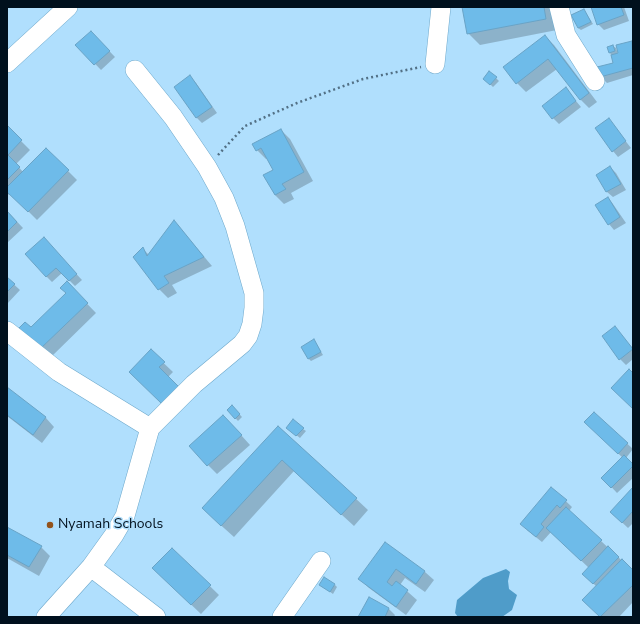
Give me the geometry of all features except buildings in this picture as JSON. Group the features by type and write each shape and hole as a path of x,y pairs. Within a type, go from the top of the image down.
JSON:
{"street":[{"path":"7,63 68,7"},
{"path":"435,64 441,7"},
{"path":"559,7 566,35 595,81"},
{"path":"46,617 91,567 114,535 125,516 150,428 194,384 242,344 248,336 252,324 254,293 235,226 224,198 207,167 173,117 135,70"},
{"path":"7,331 59,372 150,428"},
{"path":"282,617 321,561"},
{"path":"91,567 156,617"}],"path":[{"path":"207,167 245,126 298,103 363,79 435,64"}],"water":[{"path":"506,569 510,572 508,581 509,589 517,595 512,610 502,617 458,617 455,613 457,600 483,578"}],"place":[{"name":"Nyamah Schools","path":"50,525"}]}
